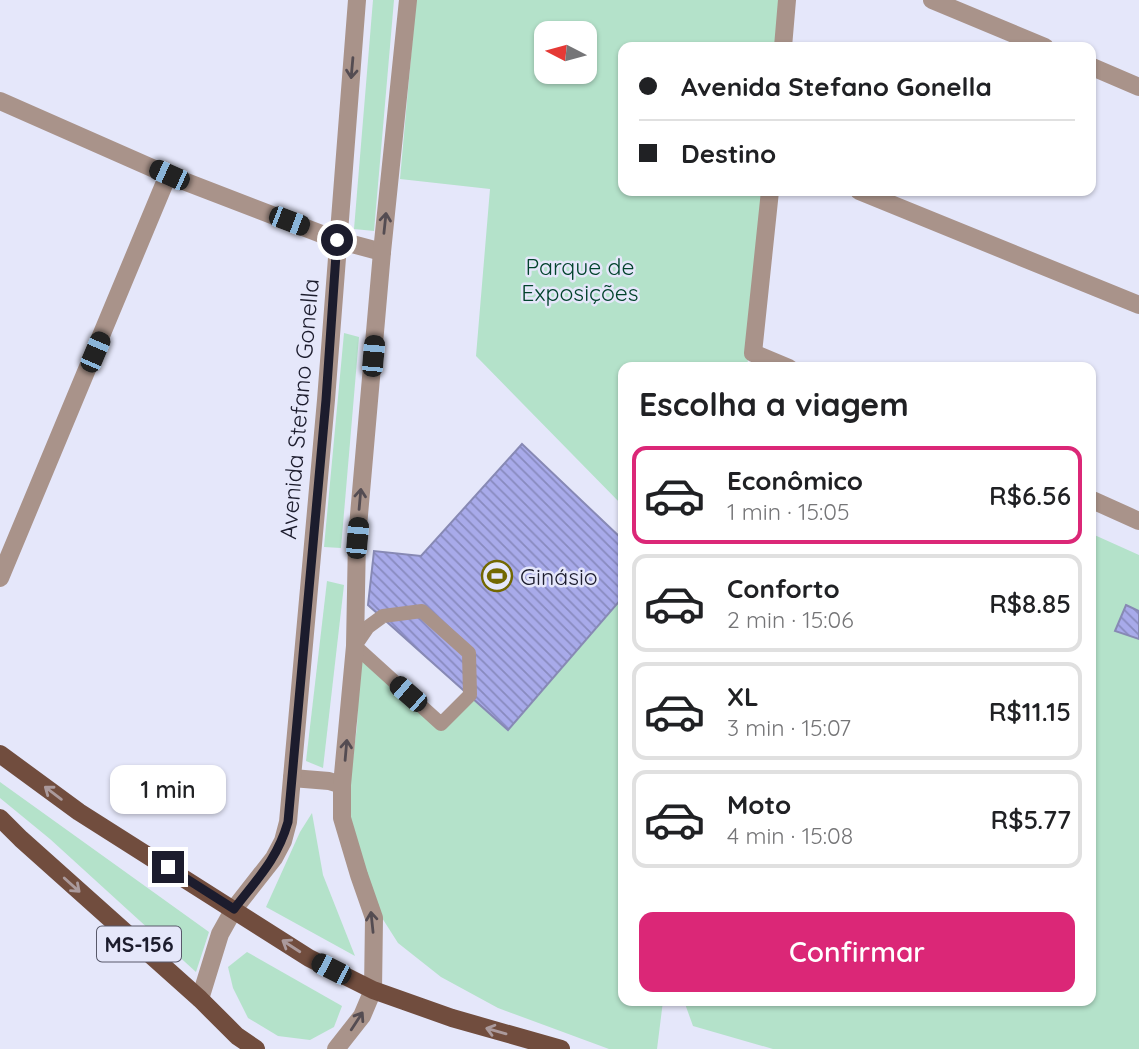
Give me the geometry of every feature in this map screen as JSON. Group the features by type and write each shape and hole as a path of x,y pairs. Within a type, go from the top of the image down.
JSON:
{"main road":[{"path":"0,754 79,812 309,958 373,990 452,1018 562,1049"},
{"name":"MS-156","path":"0,818 200,999 237,1036 256,1049"}],"street":[{"name":"Avenida Stefano Gonella","path":"200,999 220,934 234,909 274,858 283,841 288,822 358,0"},
{"path":"336,1049 362,1016 373,990 374,918 342,818 342,785 355,646 357,538 382,252 408,0"},
{"path":"783,42 787,0"},
{"path":"932,0 1033,42"},
{"path":"1096,69 1139,87"},
{"path":"0,101 169,175 337,240 382,252"},
{"path":"0,578 169,175"},
{"path":"769,196 753,353 775,362"},
{"path":"871,196 1139,305"},
{"path":"1096,502 1139,521"},
{"path":"292,778 329,781 342,785"}],"lane":[{"path":"422,611 469,653 470,695 441,724 355,646 368,627 383,616 422,611"}],"green space":[{"path":"373,0 394,0 374,231 354,229"},
{"name":"Parque de Exposições","path":"416,0 779,0 776,42 618,42 618,196 768,196 748,362 618,362 618,501 476,356 490,189 400,179"},
{"path":"344,333 359,337 341,548 324,547"},
{"path":"1096,536 1139,555 1139,1049 773,1049 693,1026 686,1006 1096,1006"},
{"path":"327,581 344,585 323,768 306,761"},
{"path":"618,602 618,1006 662,1006 657,1049 609,1049 498,1008 441,977 398,943 370,899 344,824 357,727 360,651 441,723 470,695 508,730"},
{"path":"0,782 209,932 196,972 50,839 0,798"},
{"path":"312,813 323,875 355,956 266,907 300,832"},
{"path":"247,952 342,1006 334,1027 310,1040 278,1036 248,1018 233,988 228,967"}],"building":[{"name":"Ginásio","path":"522,444 618,535 618,603 508,730 368,605 374,551 421,556"},
{"path":"1126,605 1139,611 1139,639 1115,631"}],"place":[{"name":"Ginásio","path":"497,576"}],"route":[{"path":"168,867 234,909 274,858 283,841 288,822 326,400 337,240"}]}
